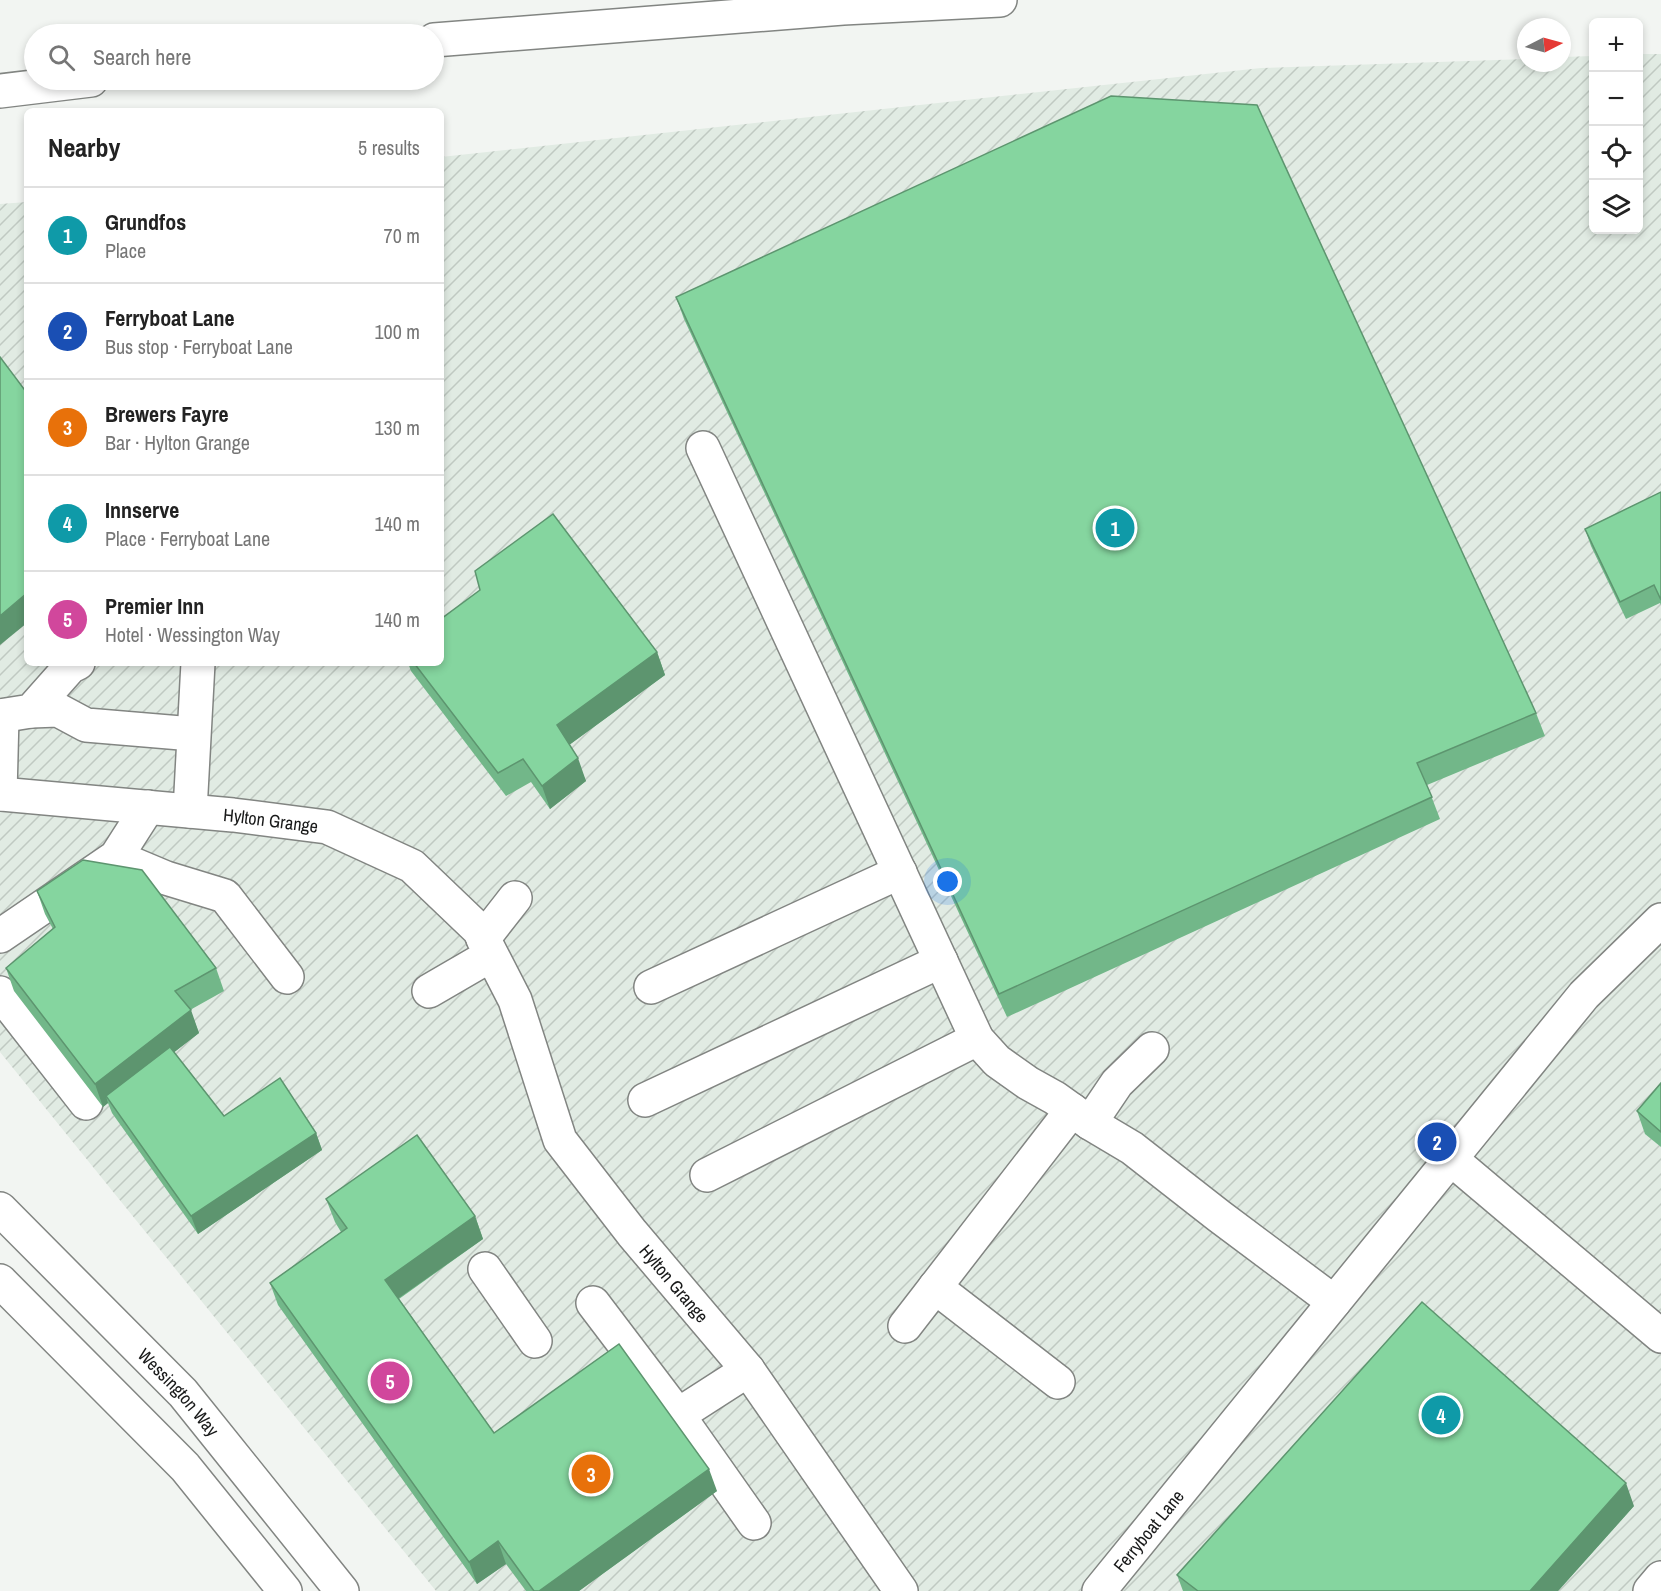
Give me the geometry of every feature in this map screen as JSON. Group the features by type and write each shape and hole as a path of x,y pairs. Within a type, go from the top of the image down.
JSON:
{"main road":[{"path":"444,39 843,8 1000,0"},
{"path":"0,91 24,88"},
{"path":"703,448 977,1039 997,1061 1132,1148 1335,1302"},
{"path":"0,794 11,714 72,666"},
{"path":"190,811 198,666"},
{"path":"11,714 58,710 86,725 193,734"},
{"name":"Hylton Grange","path":"0,794 190,811 327,827 412,866 478,930 515,1000 560,1140 632,1233 747,1370 901,1591"},
{"path":"0,936 116,857 148,807"},
{"path":"116,857 166,878 225,896 287,977"},
{"path":"651,987 900,872"},
{"path":"429,990 487,947 515,898"},
{"name":"Ferryboat Lane","path":"1099,1591 1584,995 1661,920"},
{"path":"645,1100 941,961"},
{"path":"0,993 86,1103"},
{"path":"707,1175 977,1039"},
{"path":"905,1326 935,1287 1081,1116 1152,1049"},
{"path":"1451,1159 1661,1336"},
{"name":"Wessington Way","path":"0,1209 183,1393 342,1591"},
{"path":"485,1269 535,1341"},
{"path":"0,1281 185,1467 285,1591"},
{"path":"935,1287 1058,1382"},
{"path":"593,1303 678,1415 754,1523"},
{"path":"678,1415 747,1370"},
{"path":"1650,1591 1661,1578"}],"shaded area":[{"path":"1643,54 1661,54 1661,1591 436,1591 0,1052 0,204 24,202 24,666 444,666 444,157 1261,68 1517,59 1517,72 1571,72 1571,57 1589,56 1589,234 1643,234"}],"building":[{"path":"1111,96 1257,105 1536,713 1417,763 1432,797 999,994 676,297"},
{"path":"0,357 24,389 24,596 0,616"},
{"path":"1661,492 1661,600 1654,585 1620,602 1585,529"},
{"path":"553,514 657,652 557,725 578,758 542,786 523,759 498,773 416,666 444,666 444,617 480,590 475,571"},
{"path":"83,860 142,870 216,968 175,991 191,1010 95,1084 6,968 55,927 37,891"},
{"path":"170,1047 224,1116 280,1078 316,1133 191,1216 106,1096"},
{"path":"1661,1083 1661,1132 1637,1111"},
{"path":"417,1135 475,1216 385,1280 494,1433 619,1344 709,1469 539,1591 534,1591 498,1541 469,1562 270,1283 347,1228 326,1199"},
{"path":"1422,1302 1626,1483 1530,1591 1198,1591 1177,1575"}],"place":[{"name":"Grundfos","path":"1115,528"},
{"name":"Ferryboat Lane","path":"1437,1142"},
{"name":"Premier Inn","path":"390,1381"},
{"name":"Innserve","path":"1441,1415"},
{"name":"Brewers Fayre","path":"591,1474"}]}
